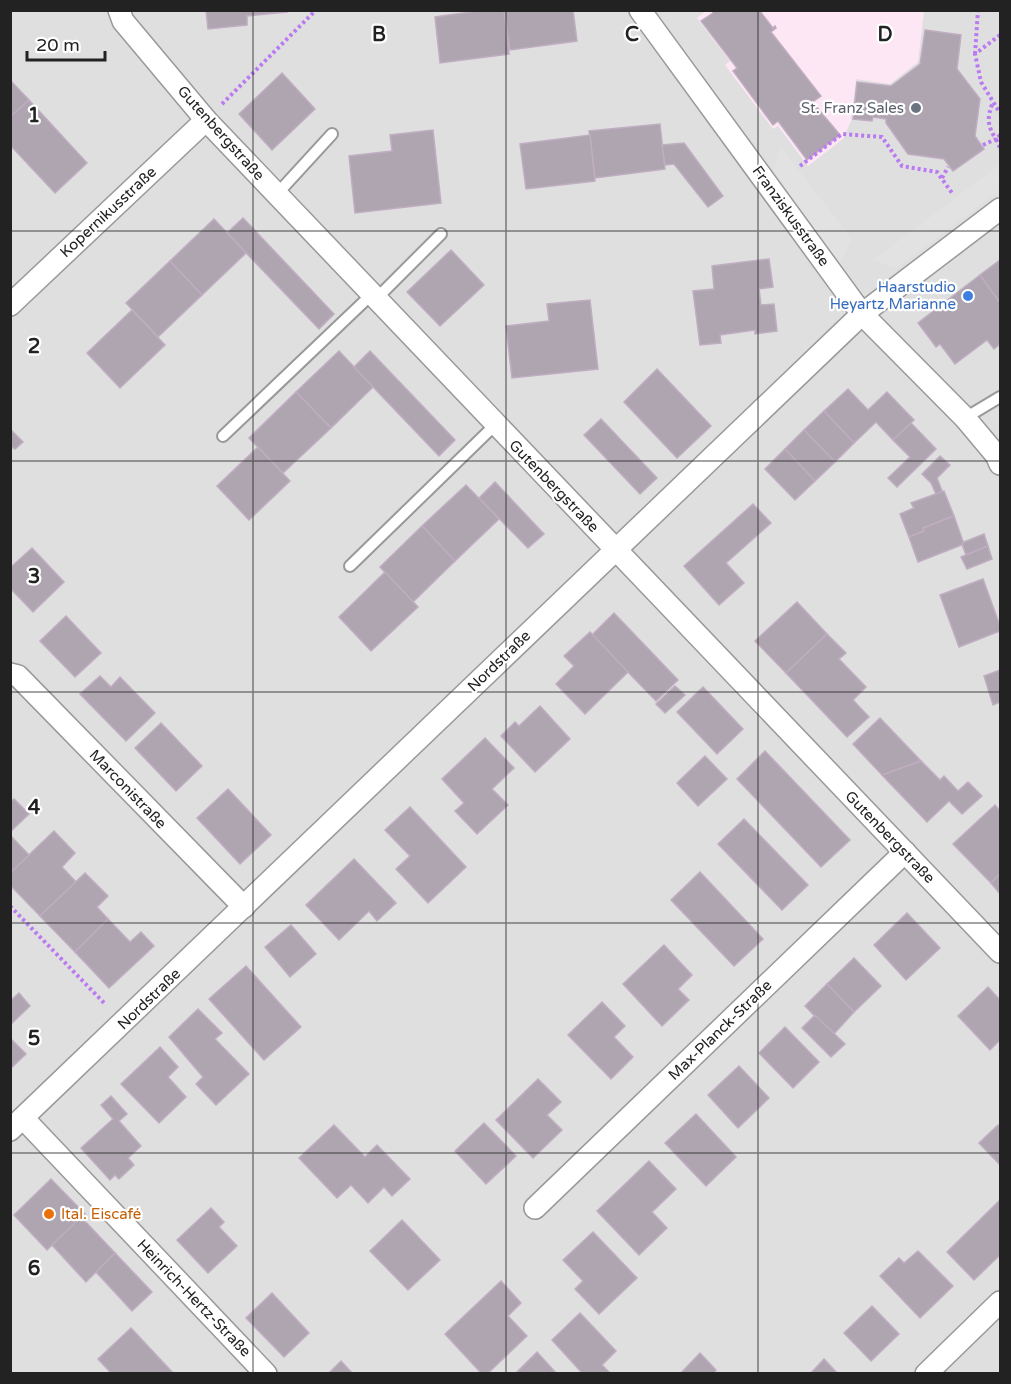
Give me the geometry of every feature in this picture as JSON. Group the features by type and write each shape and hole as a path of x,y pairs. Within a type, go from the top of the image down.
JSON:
{"street":[{"name":"Gutenbergstraße","path":"119,10 123,21 206,120 1000,952"},
{"name":"Franziskusstraße","path":"640,10 862,314 965,417 996,455 1000,465"},
{"name":"Kopernikusstraße","path":"10,304 206,120"},
{"name":"Nordstraße","path":"17,1124 862,314 1000,209"},
{"name":"Marconistraße","path":"10,674 18,676 244,907"},
{"name":"Max-Planck-Straße","path":"535,1208 905,852"},
{"name":"Heinrich-Hertz-Straße","path":"17,1124 266,1374"},
{"path":"926,1374 1000,1302"}],"lane":[{"path":"277,194 332,134"},
{"path":"223,436 441,234"},
{"path":"965,417 1000,397"},
{"path":"350,566 496,424"}],"path":[{"path":"206,120 316,10"},
{"path":"978,10 975,54 981,82 1000,113"},
{"path":"975,54 1000,35"},
{"path":"993,101 988,114 988,128 1000,148"},
{"path":"800,166 842,134 882,137 902,166 937,172 952,193"},
{"path":"983,145 1000,135"},
{"path":"942,179 948,167"},
{"path":"10,906 123,1023"}],"shaded area":[{"path":"707,10 924,11 918,62 890,84 856,79 851,121 843,139 808,166 778,126 773,129 725,65 730,61 697,18"},
{"path":"11,11 1000,11 1000,1373 11,1373"},
{"path":"780,146 852,239 840,264 772,173"},
{"path":"1000,164 1000,190 897,268 873,260"}],"building":[{"path":"206,10 287,10 287,12 247,16 247,25 208,29"},
{"path":"485,10 504,10 509,54 440,63 435,17"},
{"path":"504,10 573,10 577,41 510,50"},
{"path":"712,10 759,10 773,28 775,26 776,28 771,32 821,96 814,101 814,104 840,135 807,160 778,121 773,125 733,71 737,68 701,21 713,13"},
{"name":"St. Franz Sales","path":"925,30 961,35 957,69 980,99 975,136 984,149 953,171 944,159 908,154 886,123 886,119 873,117 872,121 853,119 857,82 891,86 920,64"},
{"path":"282,73 315,109 272,150 239,114"},
{"path":"10,80 29,100 10,117"},
{"path":"29,100 87,163 55,193 10,145 10,117"},
{"path":"660,124 665,169 595,178 589,131"},
{"path":"433,130 441,203 355,213 349,156 392,151 390,135"},
{"path":"590,135 595,181 526,189 520,144"},
{"path":"684,143 723,196 708,207 674,164 665,165 662,145"},
{"path":"243,218 334,314 319,329 227,233"},
{"path":"214,219 246,253 202,295 170,261"},
{"path":"451,250 484,285 440,326 407,292"},
{"path":"769,259 773,287 759,289 761,305 774,304 777,331 755,334 755,330 720,335 721,343 700,345 693,291 714,289 712,266"},
{"path":"1000,260 1000,303 980,275"},
{"path":"170,261 202,295 158,337 126,303"},
{"path":"980,275 1000,303 1000,344 994,349 987,340 955,364 940,344 936,347 918,323"},
{"path":"590,300 598,369 512,378 506,326 549,321 547,304"},
{"path":"132,310 165,345 120,388 87,353"},
{"path":"339,351 373,387 331,428 296,392"},
{"path":"370,351 455,440 439,456 354,367"},
{"path":"657,369 711,426 677,458 624,402"},
{"path":"848,389 868,410 887,392 914,420 893,440 876,422 854,443 824,411"},
{"path":"296,392 331,428 283,473 249,438"},
{"path":"824,411 854,443 835,462 804,430"},
{"path":"601,419 657,478 640,494 584,435"},
{"path":"911,423 936,449 897,487 888,478 910,457 893,440"},
{"path":"10,429 23,442 15,449 10,446"},
{"path":"804,430 835,462 815,481 785,449"},
{"path":"258,447 290,481 249,520 217,486"},
{"path":"785,449 815,481 795,500 765,469"},
{"path":"940,456 950,465 937,478 942,491 936,494 931,483 922,474"},
{"path":"495,482 544,534 528,548 479,498"},
{"path":"466,485 499,519 455,561 422,526"},
{"path":"944,491 954,516 923,528 924,531 909,537 900,514 914,508 911,503"},
{"path":"753,504 771,523 726,563 744,583 719,605 684,566"},
{"path":"954,516 964,544 918,562 909,537 924,531 923,528"},
{"path":"422,526 455,561 413,602 380,567"},
{"path":"984,534 988,546 966,555 962,544"},
{"path":"988,546 992,559 967,569 961,557"},
{"path":"32,548 64,582 33,612 10,588 10,568"},
{"path":"385,572 418,607 371,651 339,617"},
{"path":"983,579 1000,631 959,647 940,595"},
{"path":"797,602 827,634 786,673 755,641"},
{"path":"614,613 678,680 656,701 592,635"},
{"path":"66,616 101,653 75,677 40,641"},
{"path":"590,632 628,672 585,714 556,684 574,666 564,656"},
{"path":"827,634 846,653 839,659 866,687 853,700 869,717 847,737 786,673"},
{"path":"1000,670 1000,702 993,705 984,676"},
{"path":"100,676 111,687 120,677 155,713 126,741 80,694"},
{"path":"675,686 685,695 665,713 656,704"},
{"path":"703,687 743,729 717,754 677,712"},
{"path":"540,706 570,739 535,772 501,736 515,722 519,726"},
{"path":"880,718 921,761 882,775 853,744"},
{"path":"161,723 202,766 176,791 135,748"},
{"path":"485,738 514,768 492,789 508,805 477,834 455,811 464,803 442,779"},
{"path":"765,751 850,840 821,867 737,779"},
{"path":"705,756 727,779 698,806 677,783"},
{"path":"921,761 940,780 944,776 958,791 968,782 982,796 962,814 949,801 927,822 882,775"},
{"path":"228,789 271,835 240,864 197,818"},
{"path":"14,799 29,814 10,832 10,802"},
{"path":"995,805 1000,811 1000,874 991,883 953,844"},
{"path":"410,807 466,867 428,903 396,869 410,856 385,830"},
{"path":"744,819 808,885 782,910 718,844"},
{"path":"54,831 75,853 62,867 76,882 40,916 10,885 10,873"},
{"path":"10,835 29,855 10,873"},
{"path":"354,859 396,903 377,921 369,911 339,940 306,905"},
{"path":"700,872 763,939 734,966 671,900"},
{"path":"85,873 108,896 97,907 108,919 75,952 40,916"},
{"path":"1000,874 1000,894 991,883"},
{"path":"907,913 940,948 906,980 874,945"},
{"path":"108,919 130,942 141,932 154,946 109,988 75,952"},
{"path":"291,925 316,954 290,977 265,947"},
{"path":"664,945 692,975 678,989 689,1000 662,1026 623,984"},
{"path":"854,958 881,986 854,1012 827,984"},
{"path":"246,966 301,1027 264,1060 209,999"},
{"path":"827,984 854,1012 833,1035 805,1006"},
{"path":"988,987 1000,1000 1000,1040 990,1050 958,1016"},
{"path":"19,993 30,1006 10,1025 10,1001"},
{"path":"602,1002 625,1026 614,1037 633,1057 611,1079 568,1035"},
{"path":"198,1009 222,1033 215,1039 249,1074 216,1105 196,1084 203,1077 169,1037"},
{"path":"815,1015 845,1044 831,1057 802,1028"},
{"path":"785,1027 819,1062 793,1088 759,1053"},
{"path":"10,1038 26,1054 10,1069"},
{"path":"160,1047 178,1067 168,1077 186,1097 159,1123 121,1084"},
{"path":"739,1066 769,1098 738,1128 708,1095"},
{"path":"538,1079 561,1102 547,1115 562,1130 533,1158 496,1120"},
{"path":"111,1096 127,1114 119,1121 141,1146 128,1158 134,1165 119,1179 115,1175 110,1180 81,1148 113,1119 101,1105"},
{"path":"696,1114 736,1157 706,1186 665,1143"},
{"path":"484,1123 516,1156 486,1184 455,1151"},
{"path":"334,1125 365,1157 377,1145 410,1179 392,1196 384,1187 368,1203 351,1185 337,1198 299,1158"},
{"path":"998,1125 1000,1127 1000,1165 979,1143"},
{"path":"649,1161 676,1189 652,1212 667,1228 639,1255 597,1211"},
{"name":"Ital. Eiscafé","path":"51,1179 85,1214 47,1250 14,1215"},
{"path":"1000,1200 1000,1255 974,1280 947,1252"},
{"path":"211,1208 224,1222 219,1227 237,1246 208,1273 177,1240"},
{"path":"81,1217 115,1253 86,1282 52,1245"},
{"path":"402,1220 440,1260 408,1290 370,1251"},
{"path":"593,1232 637,1278 599,1314 575,1289 583,1281 563,1260"},
{"path":"918,1251 953,1286 920,1318 880,1276 899,1258 904,1263"},
{"path":"115,1253 152,1292 132,1311 96,1272"},
{"path":"501,1281 521,1303 508,1316 527,1336 487,1374 482,1374 445,1334"},
{"path":"272,1293 309,1333 284,1357 246,1318"},
{"path":"872,1306 899,1334 871,1361 844,1333"},
{"path":"580,1313 616,1351 602,1365 609,1372 607,1374 583,1374 552,1340"},
{"path":"131,1328 174,1374 112,1374 98,1359"},
{"path":"537,1352 557,1374 515,1374"},
{"path":"700,1353 716,1370 713,1374 680,1374"},
{"path":"824,1359 838,1374 810,1374"},
{"path":"341,1361 353,1374 328,1374"}],"place":[{"name":"St. Franz Sales","path":"916,108"},
{"name":"Haarstudio Heyartz Marianne","path":"968,296"},
{"name":"Ital. Eiscafé","path":"49,1214"}]}
